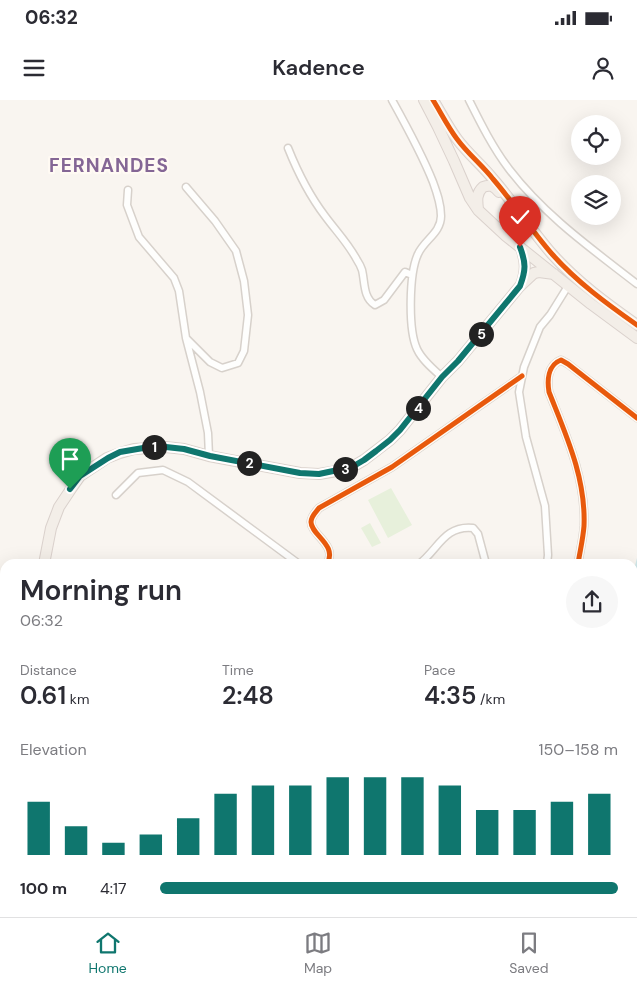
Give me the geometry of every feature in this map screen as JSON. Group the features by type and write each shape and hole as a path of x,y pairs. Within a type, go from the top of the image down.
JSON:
{"main road":[{"path":"424,100 470,198 478,210 506,236 568,286 637,338"},
{"path":"433,100 457,139 493,178 552,255 603,301 637,326"},
{"path":"478,210 478,194 486,186 494,187 512,202"},
{"path":"520,247 525,263 524,275 520,286"},
{"path":"45,559 51,528 59,507 70,489 80,476 120,452 149,447 184,449 210,456 300,473 319,474 352,467 390,440 400,430 442,377 458,361 520,286 534,273 554,274"}],"street":[{"path":"392,100 425,160 440,200 441,223 418,253 412,275 412,311 413,336 417,349 430,367 442,377"},
{"path":"469,100 499,154 533,197 558,222 637,284"},
{"path":"288,148 297,172 307,190 355,255 362,269 366,293 371,302 375,305 384,300 405,272 412,275"},
{"path":"186,187 215,221 236,251 244,281 248,315 244,351 238,363 222,368 210,362 186,338"},
{"path":"128,190 127,205 139,237 177,284 186,338 208,432 210,456"},
{"path":"548,559 545,506 526,438 519,392 524,366 540,327 550,316 568,286"},
{"path":"579,559 584,526 584,504 581,483 576,462 549,392 549,374 551,369 556,362 561,360 637,418"},
{"path":"329,559 326,543 314,530 311,522 312,516 319,508 392,468 522,376"},
{"path":"116,495 138,472 163,470 188,482 292,559"},
{"path":"423,559 441,539 465,527 473,528 478,534 485,559"}],"green space":[{"path":"391,488 412,525 388,538 368,500"},
{"path":"370,523 381,543 372,547 361,528"}],"cycle path":[{"path":"433,100 457,139 501,188 552,254 582,283 637,325"},
{"path":"579,559 584,526 582,491 574,457 549,392 548,378 553,365 561,360 568,364 637,418"},
{"path":"328,559 327,546 312,527 311,522 319,508 392,467 522,376"}],"district":[{"name":"FERNANDES","path":"109,165"}],"route":[{"path":"70,489 80,476 108,458 120,452 149,447 184,449 210,456 300,473 319,474 352,467 376,451 400,430 442,377 458,361 520,286 524,275 525,263 520,247"}]}
